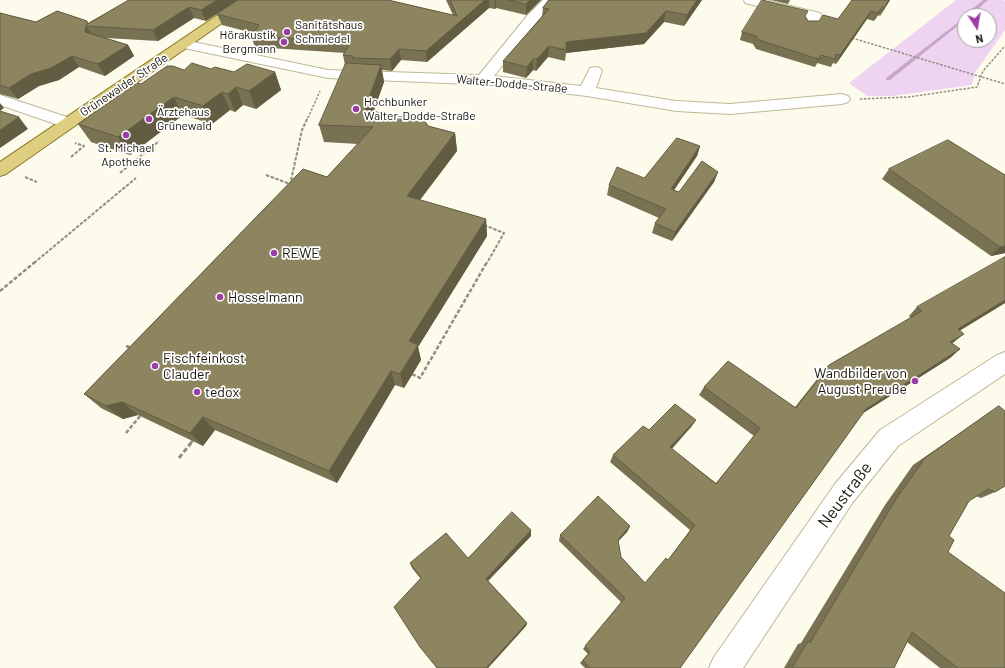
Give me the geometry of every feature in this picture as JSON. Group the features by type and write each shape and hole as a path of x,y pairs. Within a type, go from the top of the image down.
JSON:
{"main road":[{"name":"Grünewalder Straße","path":"0,170 249,0"}],"street":[{"path":"483,80 532,19 550,0"},
{"path":"750,0 815,16 810,25"},
{"name":"Walter-Dodde-Straße","path":"184,44 328,74 483,80 587,91 676,106 703,108 756,107 842,99"},
{"path":"587,91 595,71"},
{"path":"0,100 67,123"},
{"name":"Neustraße","path":"725,668 844,493 889,438 1005,362"}],"path":[{"path":"846,36 1005,84"},
{"path":"842,99 909,97 977,87 983,71 1005,46"},
{"path":"288,190 302,130 328,74"},
{"path":"120,173 159,141"},
{"path":"71,157 84,146 72,143"},
{"path":"266,175 290,184"},
{"path":"23,176 37,182"},
{"path":"0,291 136,178"},
{"path":"412,374 420,378 504,233 482,224"},
{"path":"126,346 136,349"},
{"path":"126,433 146,409"},
{"path":"179,458 195,437"}],"shaded area":[{"path":"956,0 1004,0 1005,30 997,41 997,8 957,8 957,48 992,48 975,73 972,85 892,96 867,96 849,83"}],"building":[{"path":"129,0 217,0 201,10 189,7 153,30 86,26 85,32 128,45 98,64 72,56 51,68 31,74 9,88 0,85 0,13 36,22 57,11 87,21 87,24"},
{"path":"238,0 388,0 457,16 450,0 485,0 426,51 399,49 390,59 352,58 353,56 343,55 351,42 251,36 259,25 217,14"},
{"path":"509,0 530,0 526,4"},
{"path":"549,0 697,0 687,15 666,11 646,33 566,42 566,50 549,46 537,59 533,59 527,67 503,61 549,9 543,8"},
{"path":"762,0 808,11 805,16 808,21 819,21 823,15 838,19 852,0 889,0 884,8 882,7 878,13 871,11 840,55 836,54 835,59 821,55 818,59 759,40 756,36 742,32"},
{"path":"192,63 211,69 215,67 234,72 247,64 275,72 249,91 236,87 228,94 222,92 203,106 174,97 118,137 78,124 137,83 141,84 167,66 173,66 184,70"},
{"path":"346,63 381,65 365,109 403,119 421,115 428,126 455,133 407,196 486,219 409,341 418,345 400,374 391,371 329,471 203,417 190,433 122,402 106,406 84,394 303,169 327,177 373,127 319,125"},
{"path":"0,111 19,117 0,130"},
{"path":"677,138 700,146 671,189 679,192 702,161 718,172 675,232 655,223 666,209 609,185 617,167 644,178"},
{"path":"948,140 1005,175 1005,246 1000,247 889,169"},
{"path":"1005,257 1005,300 958,329 964,334 950,342 960,349 866,409 680,668 590,668 583,660 590,652 585,646 625,598 560,535 598,496 630,526 618,540 621,557 645,583 666,558 668,560 695,525 613,455 643,426 649,430 675,404 696,420 670,447 716,484 760,428 704,387 728,361 796,408 829,365 922,311 917,307"},
{"path":"999,406 1005,411 1005,486 995,492 988,489 969,501 949,536 954,540 948,552 1005,593 1005,668 958,668 912,632 894,668 792,668 808,641 810,643 896,499 925,458"},
{"path":"512,512 531,530 486,579 527,623 487,667 488,668 437,668 420,647 394,607 421,578 410,563 446,533 468,558"}],"waterway":[{"path":"976,8 986,0"},
{"path":"888,79 957,24"}],"place":[{"name":"Sanitätshaus Schmiedel","path":"287,32"},
{"name":"Hörakustik Bergmann","path":"284,42"},
{"name":"Hochbunker Walter-Dodde-Straße","path":"356,109"},
{"name":"Ärztehaus Grünewald","path":"149,119"},
{"name":"St. Michael Apotheke","path":"126,135"},
{"name":"REWE","path":"274,253"},
{"name":"Hosselmann","path":"220,297"},
{"name":"Fischfeinkost Clauder","path":"155,366"},
{"name":"Wandbilder von August Preuße","path":"915,381"},
{"name":"tedox","path":"197,392"}]}
